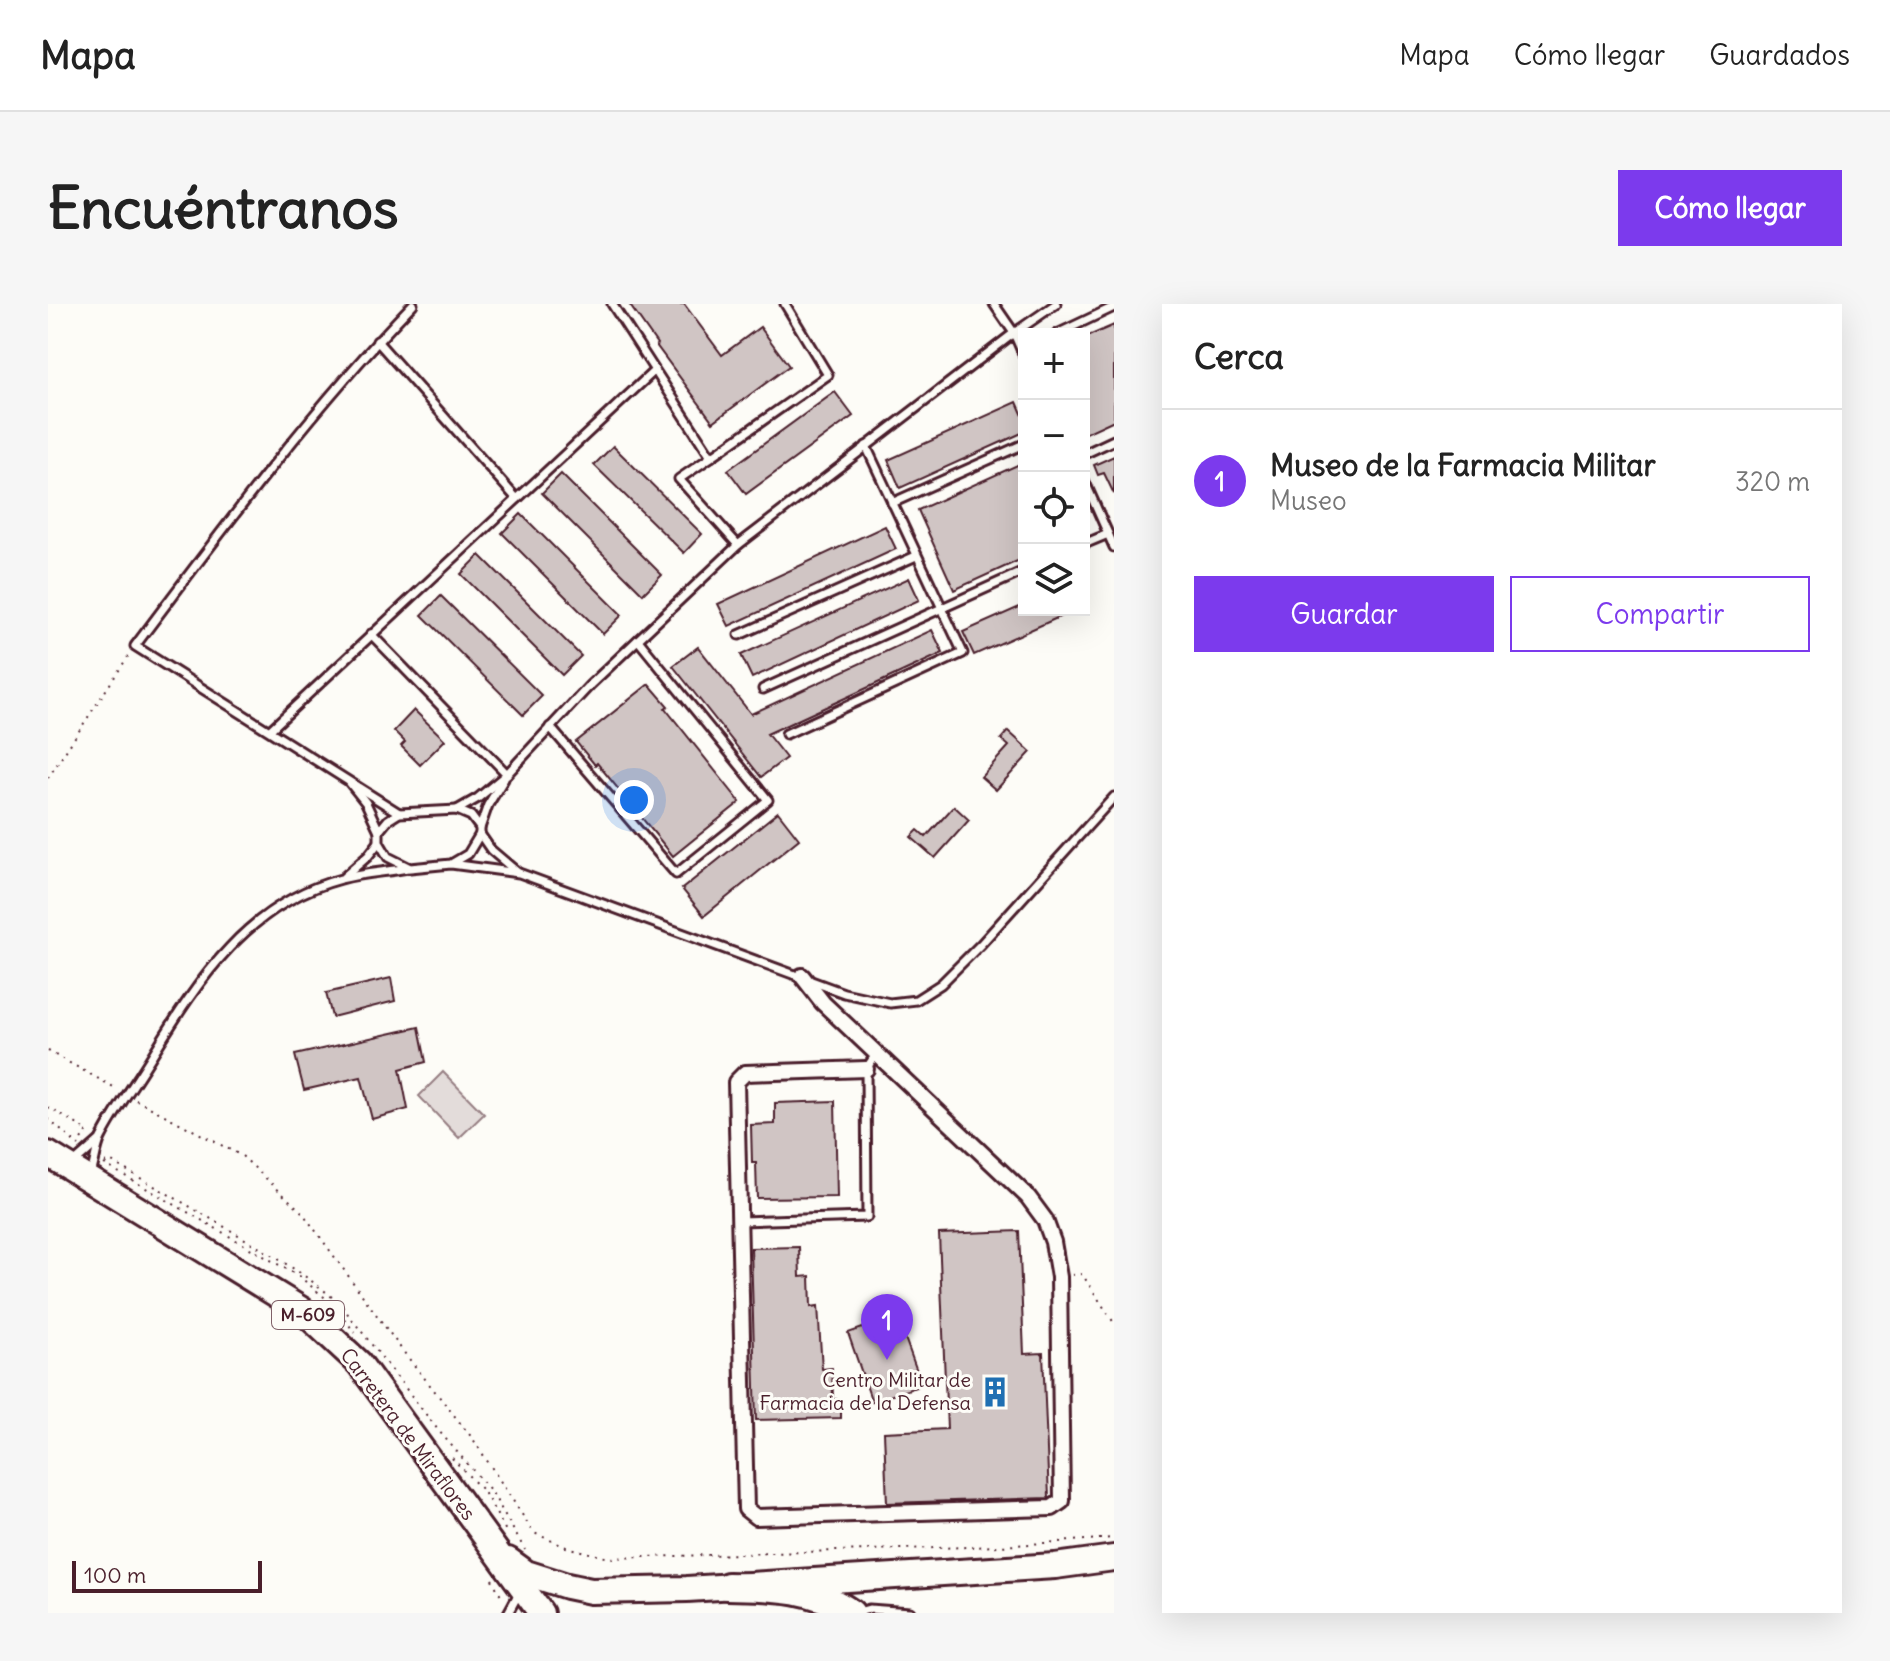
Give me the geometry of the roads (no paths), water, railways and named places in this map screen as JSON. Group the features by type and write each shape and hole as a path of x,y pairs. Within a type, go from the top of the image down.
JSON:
{"highway":[{"path":"728,1586 788,1588 817,1594 852,1613"}],"main road":[{"name":"Carretera de Miraflores","path":"48,1154 79,1164 302,1310 331,1335 359,1363 522,1588 559,1603"},
{"path":"497,1553 526,1573 559,1603 728,1586 1055,1566 1114,1558"}],"street":[{"path":"802,976 823,1003 1028,1197 1049,1231 1059,1277 1062,1501 1052,1508 756,1517 746,1509 736,1082 745,1073 866,1069"}],"lane":[{"path":"399,813 135,646 251,492 377,341 413,304"},
{"path":"612,304 711,457"},
{"path":"738,545 679,479 828,375 785,304"},
{"path":"994,304 1018,341"},
{"path":"457,810 478,798 507,774 550,727 738,545 1056,304"},
{"path":"1070,328 1114,307"},
{"path":"377,341 517,499"},
{"path":"270,730 654,371"},
{"path":"1090,451 1114,440"},
{"path":"786,734 963,653 866,446"},
{"path":"892,503 1018,447"},
{"path":"1090,494 1114,547"},
{"path":"1090,542 1108,534"},
{"path":"739,635 916,556"},
{"path":"763,689 1018,574"},
{"path":"371,634 507,774"},
{"path":"550,727 676,874 768,800 638,640"},
{"path":"451,864 468,854 480,831 488,805 507,774"},
{"path":"343,776 366,803 379,831 379,842 388,857 410,868"},
{"path":"79,1164 99,1141 198,983 224,951 257,922 288,901 342,878 451,864 519,873 844,993 890,1003 916,1000 941,984 1114,797"},
{"path":"379,831 399,813 457,810 471,816 491,850 519,873"},
{"path":"342,878 379,842"},
{"path":"739,1221 867,1217 866,1069 877,1053"},
{"path":"79,1164 99,1141"},
{"path":"508,1613 522,1588"},
{"path":"852,1613 869,1609 910,1612"}],"place":[{"name":"Museo de la Farmacia Militar","path":"887,1360"},
{"name":"Centro Militar de Farmacia de la Defensa","path":"995,1392"}]}
